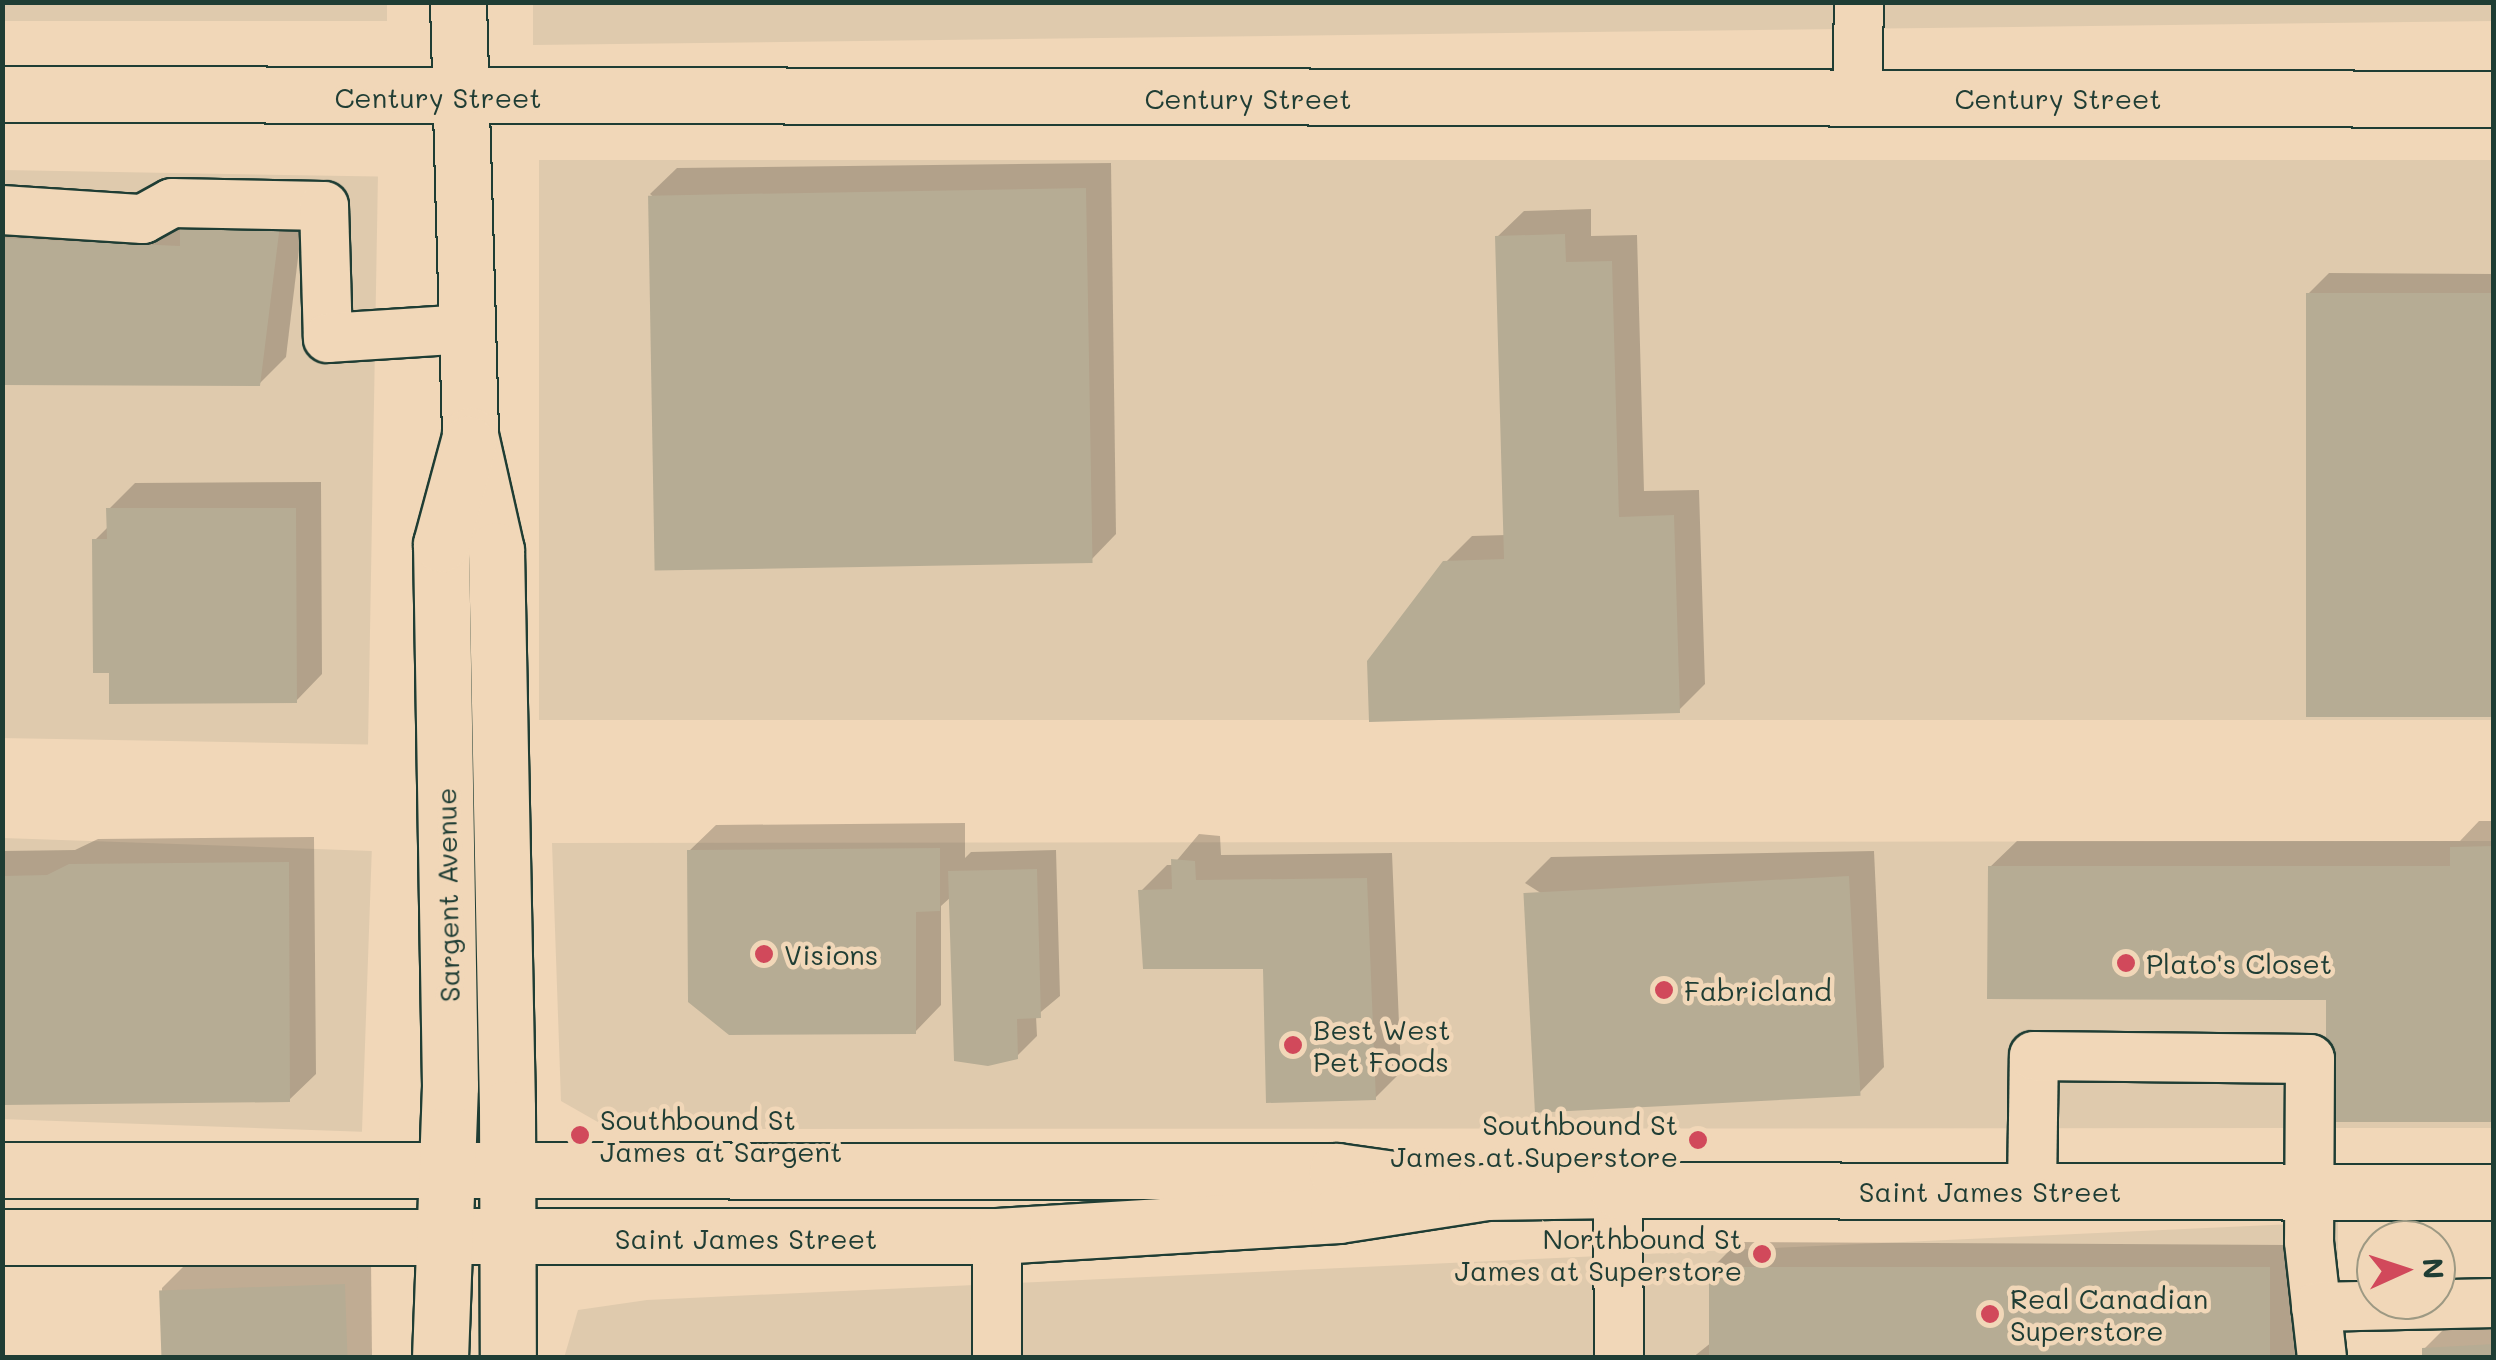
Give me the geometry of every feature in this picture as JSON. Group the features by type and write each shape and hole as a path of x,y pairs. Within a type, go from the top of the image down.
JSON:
{"main road":[{"name":"Sargent Avenue","path":"458,2 470,435 496,550 508,1358"},
{"name":"Century Street","path":"2,94 458,98 2494,99"},
{"name":"Sargent Avenue","path":"440,1358 450,1086 440,544 470,435"},
{"name":"Saint James Street","path":"2,1170 1337,1171 1486,1192"},
{"name":"Saint James Street","path":"2,1237 507,1240 997,1236 1338,1215 1486,1192 2494,1192"}],"lane":[{"path":"1857,98 1859,2"},
{"path":"2,210 143,218 172,204 324,206 328,338 467,329"},
{"path":"2032,1191 2034,1056 2310,1059 2309,1192 2322,1358"},
{"path":"1618,1190 1619,1358"},
{"path":"997,1236 997,1358"},
{"path":"2316,1306 2494,1304"}],"shaded area":[{"path":"2493,2 2494,21 533,45 533,3"},
{"path":"3,3 387,3 387,21 3,21"},
{"path":"539,160 2493,160 2493,720 539,720"},
{"path":"3,170 378,177 368,744 2,738"},
{"path":"3,838 372,851 362,1132 2,1119"},
{"path":"2493,841 2493,1128 610,1129 561,1101 552,843"},
{"path":"2338,1222 2338,1357 564,1358 578,1310 647,1300"}],"building":[{"path":"1086,188 1093,563 655,571 648,196"},
{"path":"280,225 260,386 2,385 2,238 180,246 180,228"},
{"path":"1565,234 1566,262 1612,261 1619,517 1674,515 1680,713 1369,722 1367,661 1443,561 1504,559 1495,236"},
{"path":"2306,293 2494,293 2494,717 2306,717"},
{"path":"106,508 296,508 297,703 109,704 109,673 93,673 92,539 107,539"},
{"path":"2494,846 2494,1122 2326,1122 2326,1000 1987,999 1988,866 2450,866 2450,847"},
{"path":"940,848 940,911 916,912 916,1034 729,1035 688,1002 687,850"},
{"path":"1171,859 1195,861 1196,880 1367,878 1376,1100 1266,1103 1263,969 1143,969 1138,890 1172,889"},
{"path":"289,862 290,1102 2,1105 2,876 47,875 69,864"},
{"path":"1037,869 1041,1018 1017,1019 1018,1059 988,1066 954,1061 948,871"},
{"path":"1849,876 1861,1096 1535,1113 1523,893"},
{"name":"Real Canadian Superstore","path":"1709,1267 2270,1267 2270,1358 1709,1358"},
{"path":"345,1284 348,1358 161,1358 159,1290"},
{"path":"2494,1344 2494,1358 2422,1358 2422,1348"}],"place":[{"name":"Visions","path":"764,954"},
{"name":"Plato's Closet","path":"2126,963"},
{"name":"Fabricland","path":"1664,990"},
{"name":"Best West Pet Foods","path":"1293,1045"},
{"name":"Southbound St James at Sargent","path":"580,1135"},
{"name":"Southbound St James at Superstore","path":"1698,1140"},
{"name":"Northbound St James at Superstore","path":"1762,1254"},
{"name":"Real Canadian Superstore","path":"1990,1314"}]}
